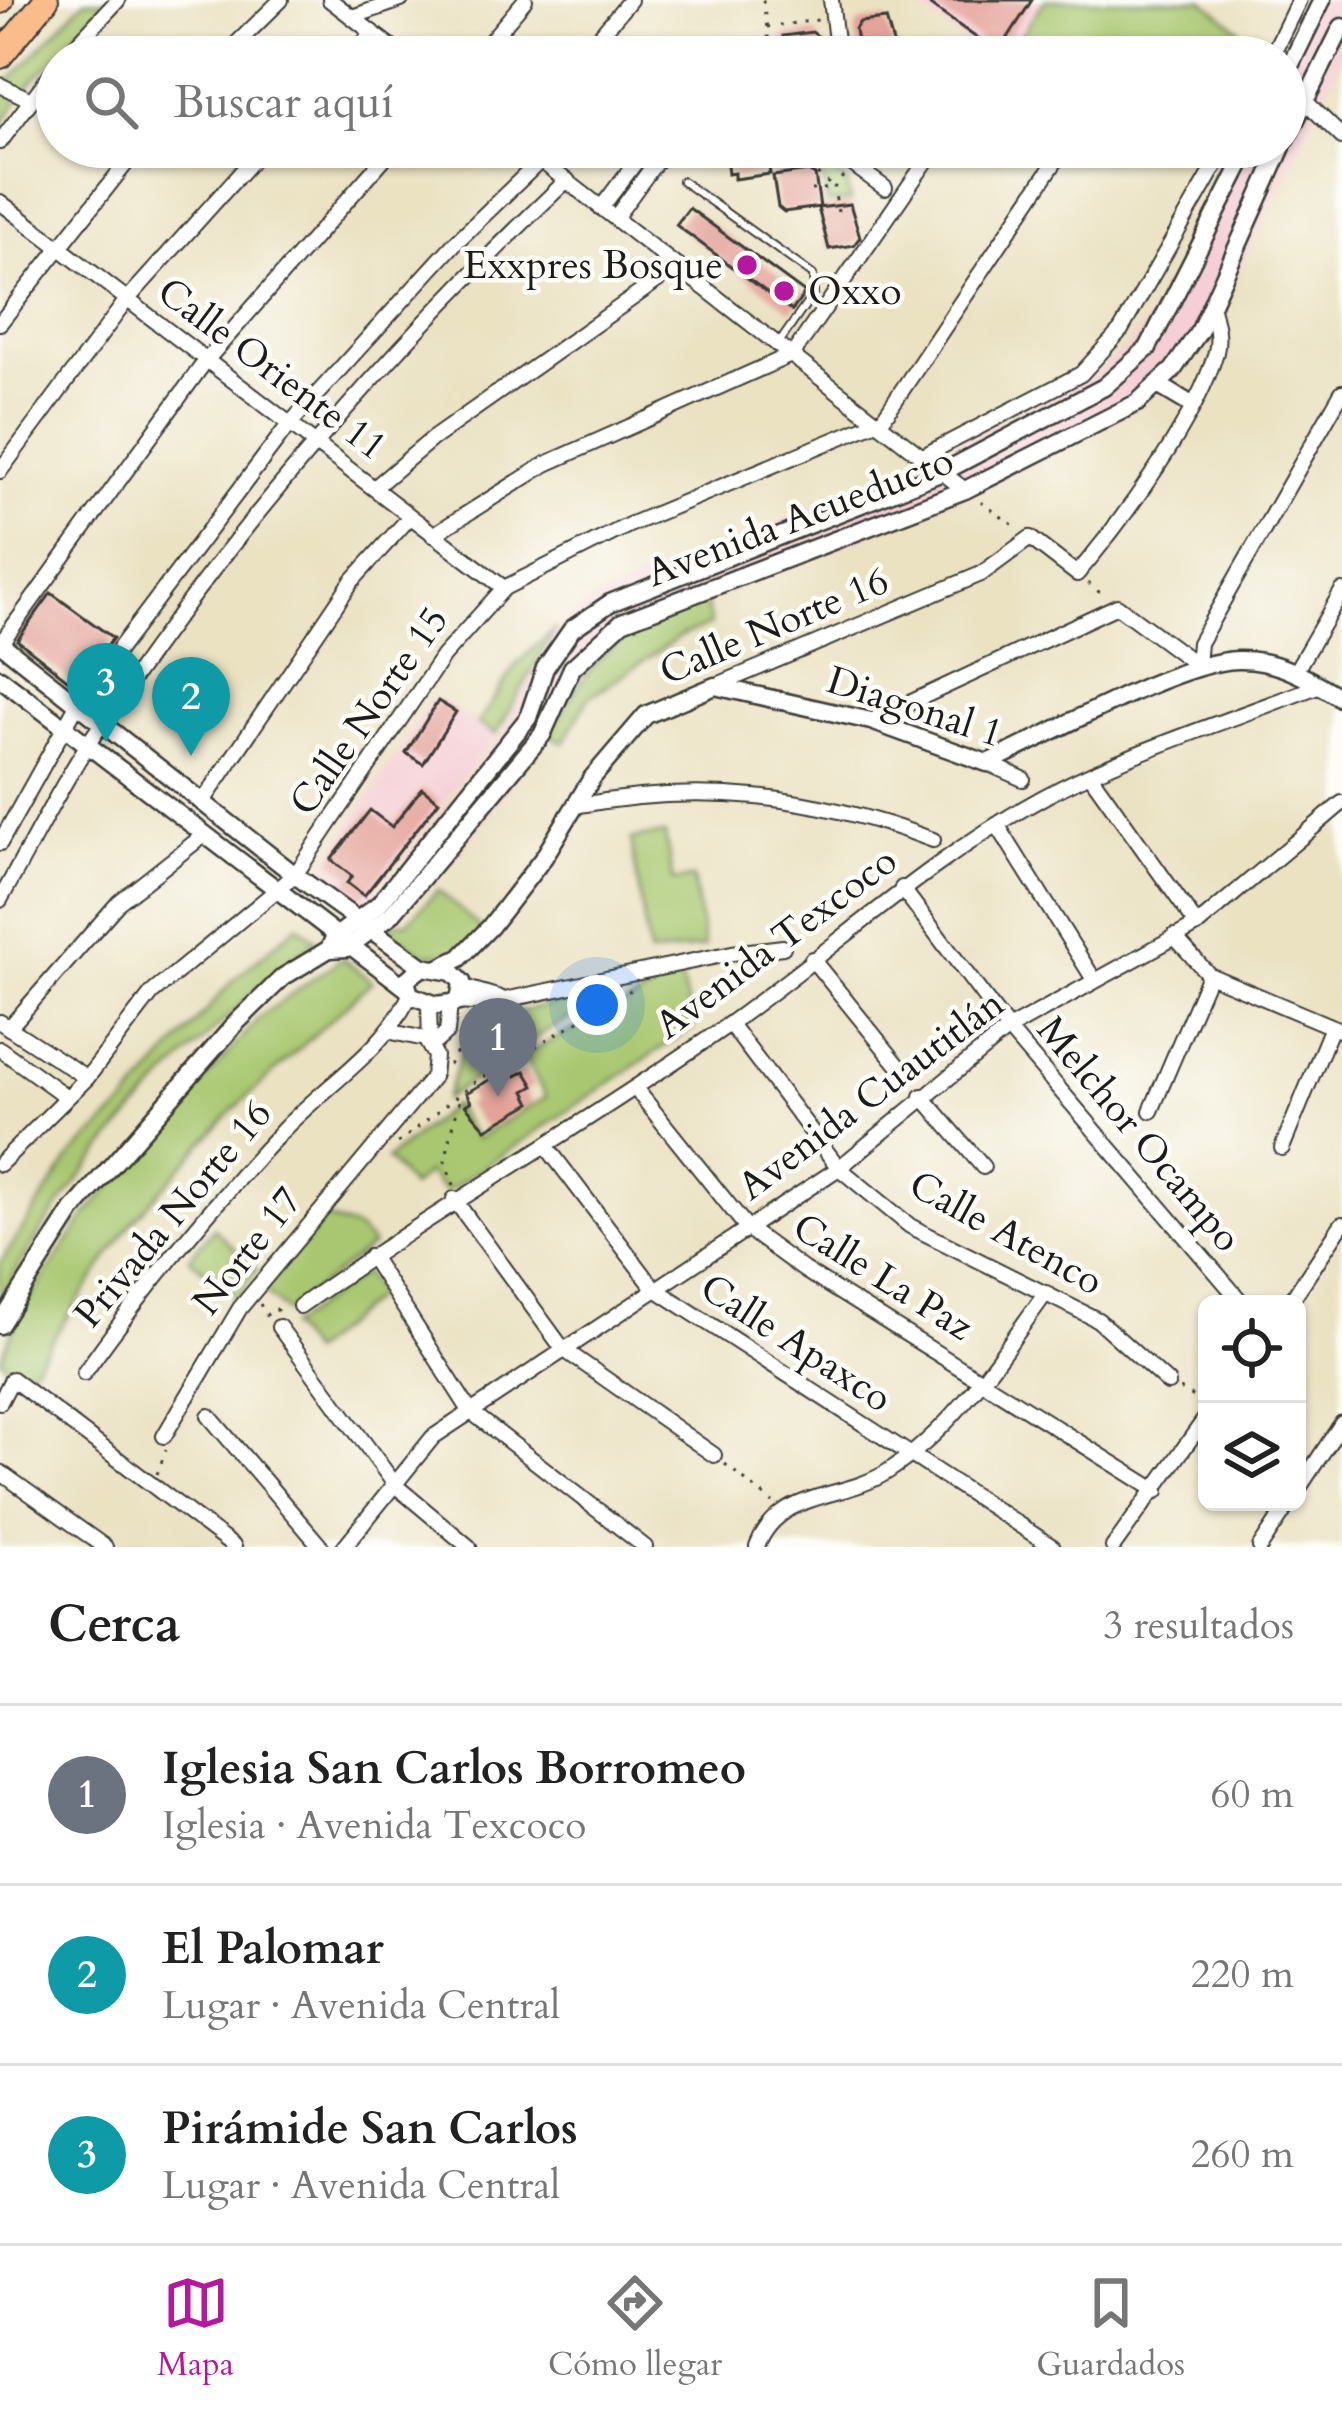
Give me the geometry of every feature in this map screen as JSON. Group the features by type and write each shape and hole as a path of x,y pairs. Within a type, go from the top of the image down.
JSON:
{"highway":[{"path":"0,56 46,0"}],"street":[{"path":"85,36 118,0"},
{"path":"244,36 281,0"},
{"path":"330,0 377,36"},
{"path":"352,17 401,0"},
{"path":"494,36 525,0"},
{"path":"600,36 630,0"},
{"path":"831,0 835,36"},
{"path":"1281,36 1299,0"},
{"path":"1304,36 1322,0"},
{"name":"Avenida Acueducto","path":"1306,96 1342,27"},
{"path":"370,36 373,33"},
{"path":"3,86 29,99"},
{"path":"0,142 36,91"},
{"path":"1306,102 1342,136"},
{"path":"0,323 123,168"},
{"path":"0,471 126,301 245,168"},
{"path":"376,168 205,363 0,643 363,927 431,967 458,994 484,1004 784,947"},
{"path":"0,843 78,703 287,427 455,243 533,168"},
{"path":"550,168 882,420 965,490"},
{"path":"602,208 632,168"},
{"path":"615,218 652,168"},
{"path":"859,168 885,188"},
{"path":"433,536 545,464 793,354 921,168"},
{"path":"882,420 1051,168"},
{"name":"Avenida Acueducto","path":"925,455 1082,374 1121,330 1214,168"},
{"name":"Avenida Acueducto","path":"363,927 528,718 545,668 572,629 610,603 945,471 1104,387 1148,348 1239,168"},
{"name":"Avenida Acueducto","path":"0,1325 73,1210 237,1022 284,977 363,927 392,915 542,735 572,668 607,633 622,622 965,490 1090,429 1158,385 1173,370 1211,305 1273,168"},
{"path":"0,900 103,723 314,446 443,298 567,180"},
{"name":"Calle Oriente 11","path":"0,202 287,427 504,588"},
{"path":"374,488 432,440 679,266"},
{"path":"1030,538 1077,574 1141,492 1216,352 1211,305"},
{"path":"1158,385 1190,404"},
{"path":"1197,664 1199,643 1342,392"},
{"name":"Calle Norte 15","path":"0,1164 64,1095 87,1078 152,993 295,875 442,656 504,588 628,525 882,420"},
{"path":"202,802 352,581 410,517"},
{"name":"Calle Norte 16","path":"408,992 410,973 460,958 490,927 646,716 981,574 1030,538"},
{"path":"1295,672 1342,591"},
{"path":"871,721 1117,606 1197,664"},
{"path":"987,763 1197,664 1239,660 1295,672 1342,699"},
{"path":"0,678 276,891 337,945 408,992 428,1004 458,994 505,999"},
{"name":"Avenida Texcoco","path":"300,1306 454,1199 546,1146 730,1024 902,888 1043,797 1320,685"},
{"name":"Diagonal 1","path":"715,686 871,721 1023,779"},
{"path":"1091,776 1197,925"},
{"path":"575,806 630,796 774,796 859,812 933,840"},
{"name":"Avenida Cuautitlán","path":"348,1546 433,1437 839,1168 1008,1029 1093,978 1197,925 1342,803"},
{"path":"998,826 1093,978"},
{"path":"87,1078 4,1025 119,902 204,835"},
{"name":"Melchor Ocampo","path":"902,888 1008,1029 1236,1295"},
{"name":"Calle Norte 16","path":"458,994 490,927"},
{"path":"1174,936 1209,975 1337,1029 1282,1148"},
{"path":"812,959 908,1076"},
{"path":"1151,1111 1209,975"},
{"name":"Privada Norte 16","path":"84,1373 211,1206 308,1104 398,1029 408,992"},
{"path":"430,1047 447,1032 458,994"},
{"path":"428,1004 433,1077"},
{"name":"Calle Atenco","path":"730,1024 839,1168 910,1226 1098,1320 1168,1383"},
{"path":"398,1029 425,1039 430,1047"},
{"path":"0,1049 64,1095"},
{"name":"Norte 17","path":"164,1436 190,1383 250,1294 433,1077"},
{"name":"Calle La Paz","path":"634,1088 748,1229 804,1270 1157,1490"},
{"path":"922,1096 983,1166"},
{"name":"Calle Apaxco","path":"546,1146 654,1288 1053,1547"},
{"path":"454,1199 562,1349 714,1455"},
{"path":"1295,1295 1342,1224"},
{"path":"371,1256 470,1412 645,1547"},
{"path":"757,1547 764,1528 782,1510 851,1488 908,1456 946,1423 1046,1293"},
{"path":"279,1328 396,1486 469,1547"},
{"path":"0,1402 11,1379 234,1547"},
{"path":"209,1416 321,1547"},
{"path":"1306,1477 1342,1423"},
{"path":"1113,1547 1198,1429"},
{"path":"0,1472 105,1547"},
{"path":"1260,1547 1284,1511"}],"lane":[{"path":"682,181 813,274 814,292 779,344"}],"path":[{"path":"763,0 768,36"},
{"path":"766,26 833,18"},
{"path":"815,168 834,188 838,212"},
{"path":"812,190 834,188 848,168"},
{"path":"965,490 1030,538"},
{"path":"1077,574 1117,606"},
{"path":"373,1151 407,1140 492,1071 562,1027 631,995 642,971"},
{"path":"433,1077 446,1070 484,1004"},
{"path":"466,1038 492,1071"},
{"path":"454,1199 454,1182 445,1161 460,1095"},
{"path":"250,1294 266,1315 280,1311 279,1328"},
{"path":"1168,1383 1205,1403"},
{"path":"151,1485 166,1455 164,1436"},
{"path":"714,1455 782,1510"}],"shaded area":[{"path":"907,0 1045,0 1020,36 957,36"},
{"path":"1307,0 1342,0 1342,59 1306,133 1306,36 1290,36"},
{"path":"1227,168 1289,168 1214,323 1177,378 1133,410 994,483 637,629 598,655 549,735 434,886 404,861 502,734 556,628 599,597 893,473 1093,376 1127,347 1161,304"},
{"path":"433,696 496,734 362,910 322,882 324,867"}],"green space":[{"path":"85,0 110,0 76,36 51,36"},
{"path":"1045,0 1203,0 1239,29 1234,36 1021,36"},
{"path":"36,52 36,78 0,127 0,91"},
{"path":"810,168 830,168 847,182 850,201 827,203 823,179"},
{"path":"705,601 711,625 681,636 588,698 564,743 549,735 580,683 610,649 649,625"},
{"path":"556,628 496,734 478,724 516,665"},
{"path":"665,834 673,881 693,878 704,947 649,955 631,839"},
{"path":"438,890 484,931 463,954 423,954 383,926 409,921"},
{"path":"298,925 316,940 228,1017 140,1106 62,1202 0,1301 0,1263 72,1155 125,1105 232,981"},
{"path":"342,958 372,981 230,1113 132,1222 24,1381 1,1359 18,1316 86,1215 260,1017"},
{"path":"679,971 693,1027 446,1192 427,1173 411,1187 387,1159 453,1105 476,1139 546,1097 524,1056 643,996"},
{"path":"625,988 539,1035 445,1099 463,1049 483,1020"},
{"path":"325,1218 359,1230 372,1245 286,1312 263,1290"},
{"path":"214,1228 257,1270 237,1298 189,1258"},
{"path":"363,1273 378,1295 310,1353 289,1327"}],"building":[{"path":"923,0 1032,0 1009,36 974,36"},
{"path":"886,19 891,36 856,36 860,22"},
{"path":"727,168 769,168 770,174 734,179 734,173 728,174"},
{"path":"808,171 815,175 820,207 784,212 778,207 773,176"},
{"path":"850,204 860,237 854,245 829,249 818,208"},
{"path":"689,208 805,293 792,311 676,225"},
{"path":"51,593 113,638 76,686 17,640"},
{"path":"438,701 456,712 423,764 406,753"},
{"path":"422,788 439,801 364,896 347,883 352,876 331,860 370,810 392,827"},
{"path":"511,1068 516,1076 525,1071 534,1086 525,1091 531,1103 486,1129 465,1105 471,1102 466,1093"}],"place":[{"name":"Exxpres Bosque","path":"747,265"},
{"name":"Oxxo","path":"784,291"},
{"name":"Pirámide San Carlos","path":"106,742"},
{"name":"El Palomar","path":"191,756"},
{"name":"Iglesia San Carlos Borromeo","path":"498,1097"}]}
